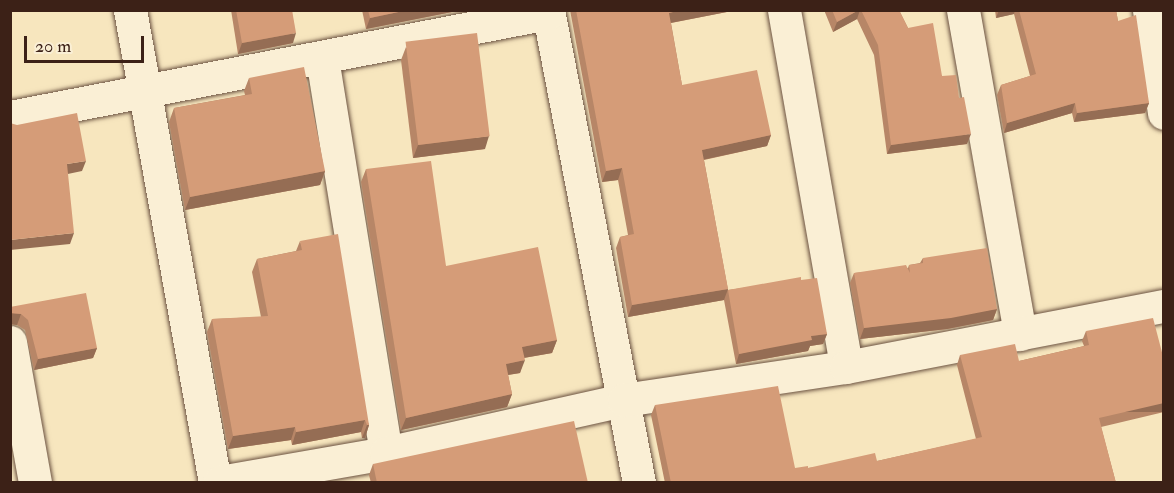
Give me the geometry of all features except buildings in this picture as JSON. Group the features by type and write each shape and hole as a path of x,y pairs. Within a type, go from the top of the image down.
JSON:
{"street":[{"path":"130,10 216,483"},
{"path":"784,10 846,367"},
{"path":"963,10 1020,334"},
{"path":"1149,10 1164,113"},
{"path":"10,117 322,58 548,12 639,483"},
{"path":"322,58 386,453"},
{"path":"220,483 386,453 624,400 846,367 1164,306"},
{"path":"10,342 35,483"}]}
